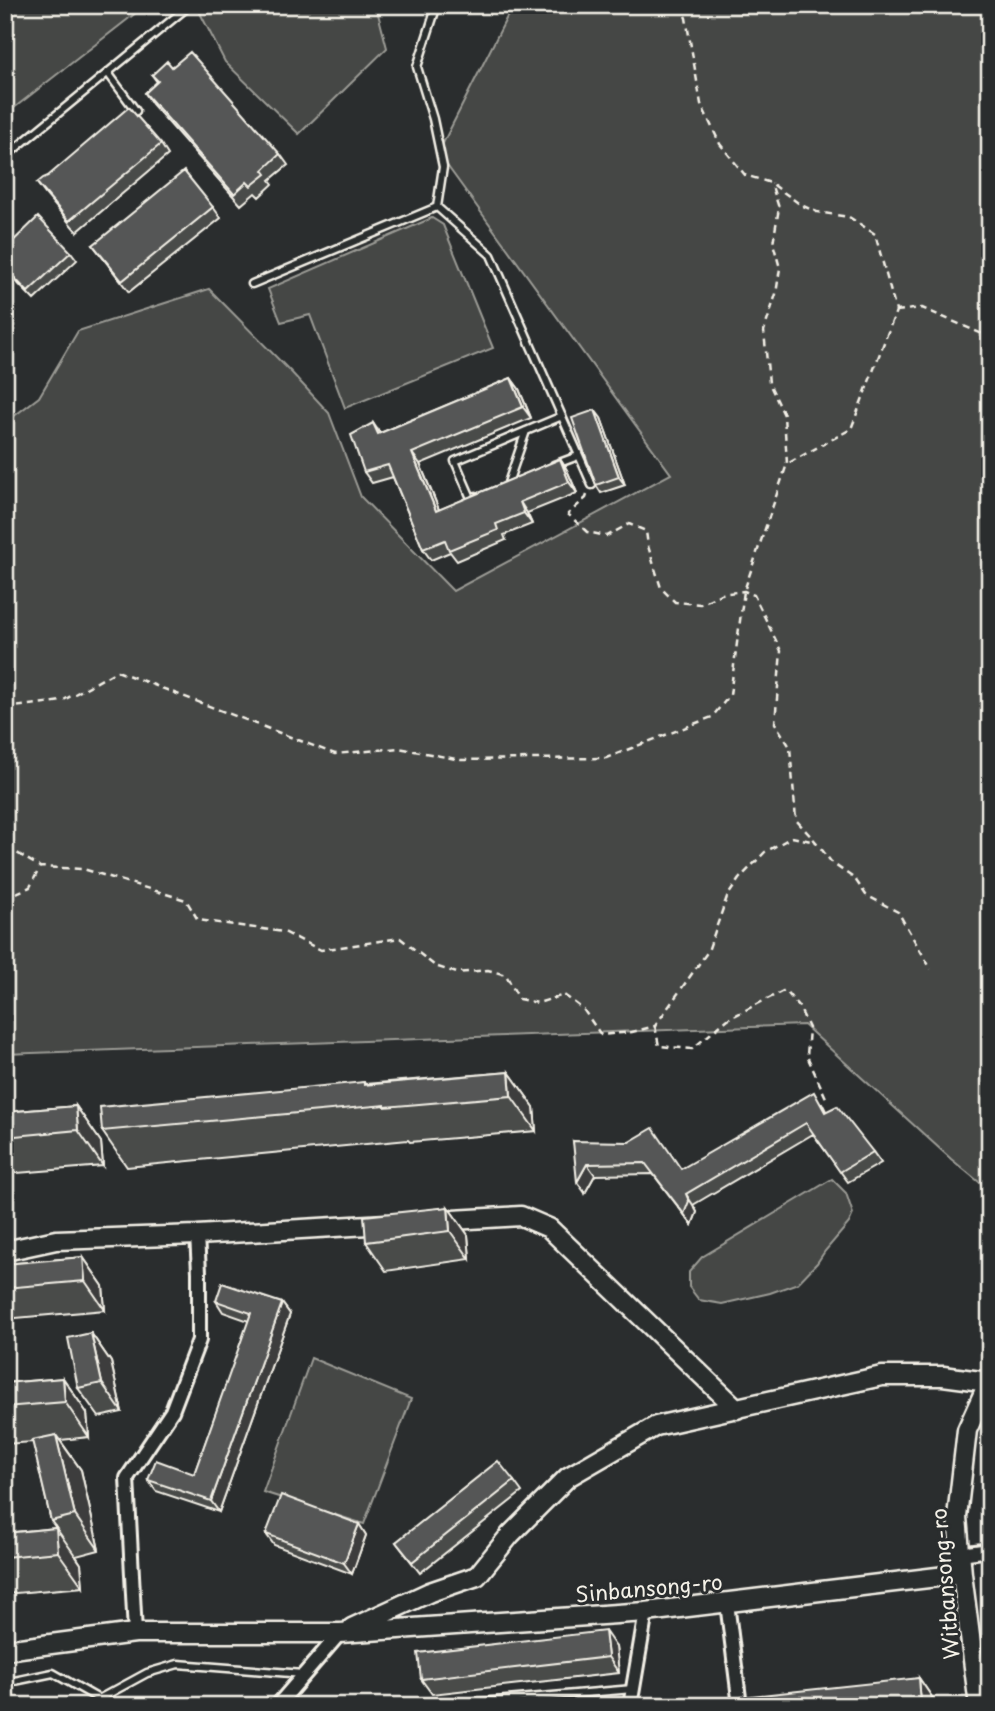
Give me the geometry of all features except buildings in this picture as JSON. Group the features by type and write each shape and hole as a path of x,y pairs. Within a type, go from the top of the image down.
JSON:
{"main road":[{"path":"5,1251 55,1240 197,1235 521,1216 550,1228 737,1409"},
{"name":"Sinbansong-ro","path":"340,1633 429,1592 477,1576 510,1535 568,1478 656,1426 882,1376 943,1376 989,1380"},
{"name":"Witbansong-ro","path":"979,1706 957,1517 967,1430 989,1380"},
{"name":"Sinbansong-ro","path":"5,1650 135,1633 340,1633 646,1612 962,1574"}],"street":[{"path":"135,1633 127,1478 172,1411 199,1340 197,1235"},
{"path":"960,1554 990,1550"},
{"path":"727,1603 740,1706"},
{"path":"631,1706 646,1612"},
{"path":"278,1706 340,1633"}],"lane":[{"path":"5,157 190,5"},
{"path":"437,5 417,67 433,119 443,167 437,206"},
{"path":"108,73 136,111 125,120"},
{"path":"252,284 437,206"},
{"path":"437,206 491,255 592,485"},
{"path":"483,493 471,498 455,461 562,416"},
{"path":"508,483 526,431"},
{"path":"543,469 578,456"},
{"path":"496,488 520,478"},
{"path":"5,1683 53,1673 99,1699 147,1673 178,1664 304,1674"},
{"path":"437,1706 633,1689"}],"path":[{"path":"680,5 686,18 701,104 720,144 746,175 771,183 801,205 817,212 849,217 876,234 896,311 851,429 787,464"},
{"path":"5,708 62,701 117,671 335,754 399,748 461,760 606,758 712,717 730,695 744,592 787,464 784,415 769,383 764,331 776,294 780,268 773,243 779,208 771,183"},
{"path":"896,311 922,308 990,336"},
{"path":"592,485 586,499 568,514 587,532 607,536 629,524 646,531 648,547 661,588 675,602 700,604 721,594 744,592 754,595 781,651 775,723 790,747 796,820 832,863 855,879 866,895 898,912 931,969"},
{"path":"5,834 12,850 40,867 83,869 186,900 198,920 284,932 321,950 400,938 435,966 457,973 488,970 506,975 519,999 538,1003 564,995 583,1009 601,1035 632,1032 655,1026 708,951 727,897 739,879 765,852 792,837 816,842"},
{"path":"5,898 30,887 40,867"},
{"path":"655,1026 659,1046 692,1049 728,1019 785,990 799,1007 809,1028 807,1056 827,1100"}],"shaded area":[{"path":"5,5 146,5 5,115"},
{"path":"205,5 380,5 377,10 387,48 299,134 225,62 199,11"},
{"path":"513,5 990,5 990,1191 804,1025 5,1054 5,423 39,397 78,331 209,289 329,413 361,497 453,591 671,474 438,153"},
{"path":"432,218 443,225 493,348 345,408 310,315 281,322 268,289"},
{"path":"832,1179 846,1193 853,1214 849,1223 798,1283 770,1293 722,1304 699,1300 689,1287 689,1272 702,1257"},
{"path":"311,1358 411,1399 364,1524 263,1492"}]}
